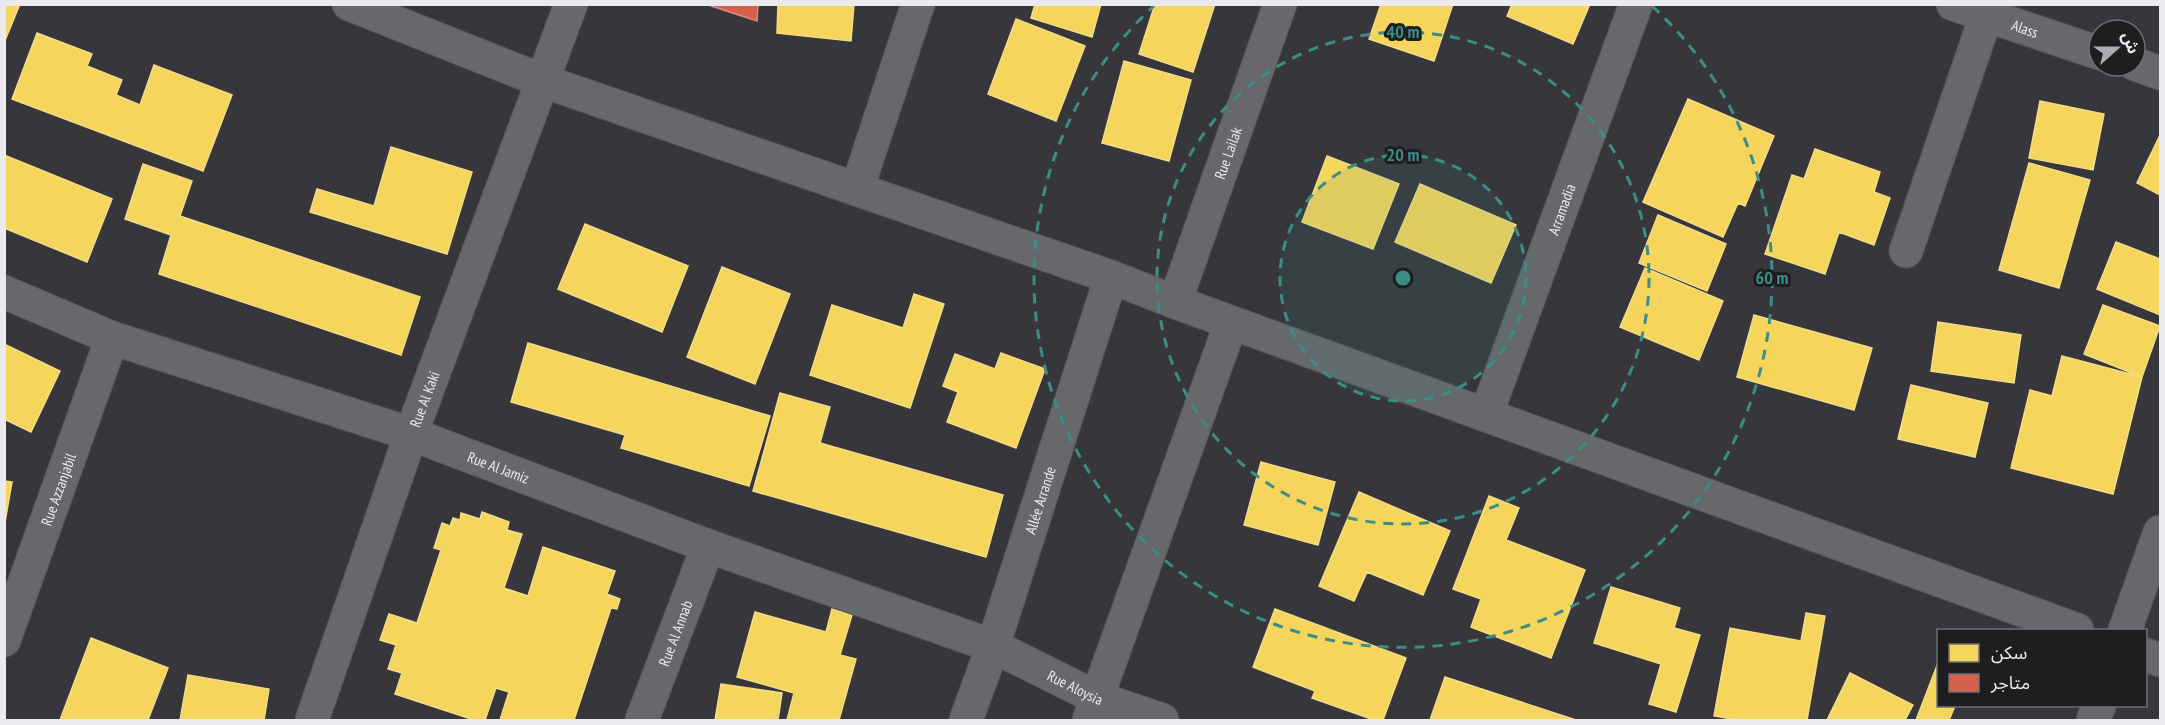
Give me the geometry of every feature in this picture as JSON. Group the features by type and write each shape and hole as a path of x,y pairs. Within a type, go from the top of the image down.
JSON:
{"street":[{"path":"349,4 543,81 1111,277 1175,303 2074,629"},
{"name":"Rue Al Kaki","path":"312,720 411,434 571,4"},
{"path":"857,189 918,4"},
{"name":"Rue Lailak","path":"1175,303 1280,4"},
{"name":"Arramadia","path":"1486,416 1636,4"},
{"name":"Alass","path":"1953,4 2087,49"},
{"path":"1906,251 1986,16"},
{"name":"Allée Arrande","path":"966,720 993,646 1111,277"},
{"name":"Rue Al Jamiz","path":"4,292 112,338 411,434 708,546 993,646"},
{"path":"1093,709 1231,323"},
{"name":"Rue Azzanjabil","path":"4,640 112,338"},
{"path":"2125,629 2160,532"},
{"name":"Rue Al Annab","path":"642,720 708,546"},
{"name":"Rue Aloysia","path":"993,646 1093,709 1162,720"}],"building: سكن":[{"path":"4,4 20,4 4,43"},
{"path":"778,4 854,4 851,41 777,33"},
{"path":"1035,4 1101,4 1092,37 1031,18"},
{"path":"1155,4 1215,4 1193,72 1139,54"},
{"path":"1381,4 1453,4 1434,61 1369,39"},
{"path":"1512,4 1590,4 1573,44 1507,16"},
{"path":"1016,19 1085,46 1056,121 988,94"},
{"path":"37,33 92,54 87,66 122,80 116,95 140,105 154,65 232,95 203,171 12,99"},
{"path":"1124,61 1191,80 1169,161 1102,143"},
{"path":"1688,99 1774,136 1745,206 1738,203 1723,237 1643,202"},
{"path":"2040,101 2104,114 2093,170 2029,158"},
{"path":"2160,135 2160,195 2137,183"},
{"path":"391,147 472,172 447,254 310,212 317,189 374,206"},
{"path":"1815,149 1880,172 1874,192 1890,198 1874,245 1839,232 1825,274 1765,254 1792,175 1804,179"},
{"path":"4,155 112,199 87,262 4,228"},
{"path":"1327,156 1399,184 1373,249 1302,222"},
{"path":"2029,163 2090,180 2059,288 1999,270"},
{"path":"143,164 192,181 180,216 420,297 401,355 159,274 171,235 125,219"},
{"path":"1420,184 1516,225 1491,283 1395,242"},
{"path":"1658,215 1726,244 1707,291 1639,263"},
{"path":"585,224 688,266 662,332 558,289"},
{"path":"2116,242 2160,259 2160,315 2097,289"},
{"path":"722,267 790,294 755,384 687,357"},
{"path":"1645,268 1723,301 1699,360 1620,327"},
{"path":"914,294 944,304 910,408 810,375 832,305 903,328"},
{"path":"2103,305 2160,326 2142,377 2084,354"},
{"path":"1754,315 1872,348 1854,410 1737,377"},
{"path":"1938,322 2021,335 2014,383 1931,371"},
{"path":"528,343 770,416 749,486 621,448 625,435 511,402"},
{"path":"4,344 60,371 31,432 4,419"},
{"path":"1001,353 1045,369 1016,448 947,422 958,392 943,386 955,354 995,369"},
{"path":"2062,356 2142,377 2113,494 2011,468 2030,390 2052,396"},
{"path":"1911,385 1988,403 1975,457 1898,439"},
{"path":"780,393 830,407 820,443 1003,495 986,557 753,491"},
{"path":"1261,462 1335,482 1318,545 1244,525"},
{"path":"4,481 12,482 4,528"},
{"path":"1359,492 1450,531 1423,595 1367,572 1354,601 1319,586"},
{"path":"1489,496 1519,508 1506,540 1585,570 1551,658 1471,627 1481,599 1453,589"},
{"path":"482,512 509,522 507,530 522,534 504,588 528,596 543,547 615,571 607,594 620,599 617,609 611,608 574,720 500,720 509,692 496,688 485,720 474,720 395,694 402,673 388,669 396,645 380,640 389,614 417,623 441,550 434,548 442,523 450,526 453,518 460,520 461,513 480,519"},
{"path":"1611,587 1680,608 1674,628 1700,635 1676,712 1649,704 1661,664 1594,643"},
{"path":"832,609 852,615 840,655 856,659 839,720 787,720 794,693 737,677 755,612 826,632"},
{"path":"1275,609 1406,658 1383,720 1374,720 1312,698 1315,691 1253,667"},
{"path":"1806,613 1825,616 1807,720 1738,720 1714,716 1730,628 1801,641"},
{"path":"91,638 168,668 148,720 60,720"},
{"path":"1937,666 1937,707 1955,707 1949,720 1916,720"},
{"path":"1850,673 1913,705 1905,720 1827,720"},
{"path":"188,675 269,689 264,720 180,720"},
{"path":"1445,677 1576,720 1430,720"},
{"path":"721,684 782,693 778,720 715,720"}],"building: متاجر":[{"path":"705,4 758,4 757,21"}]}
